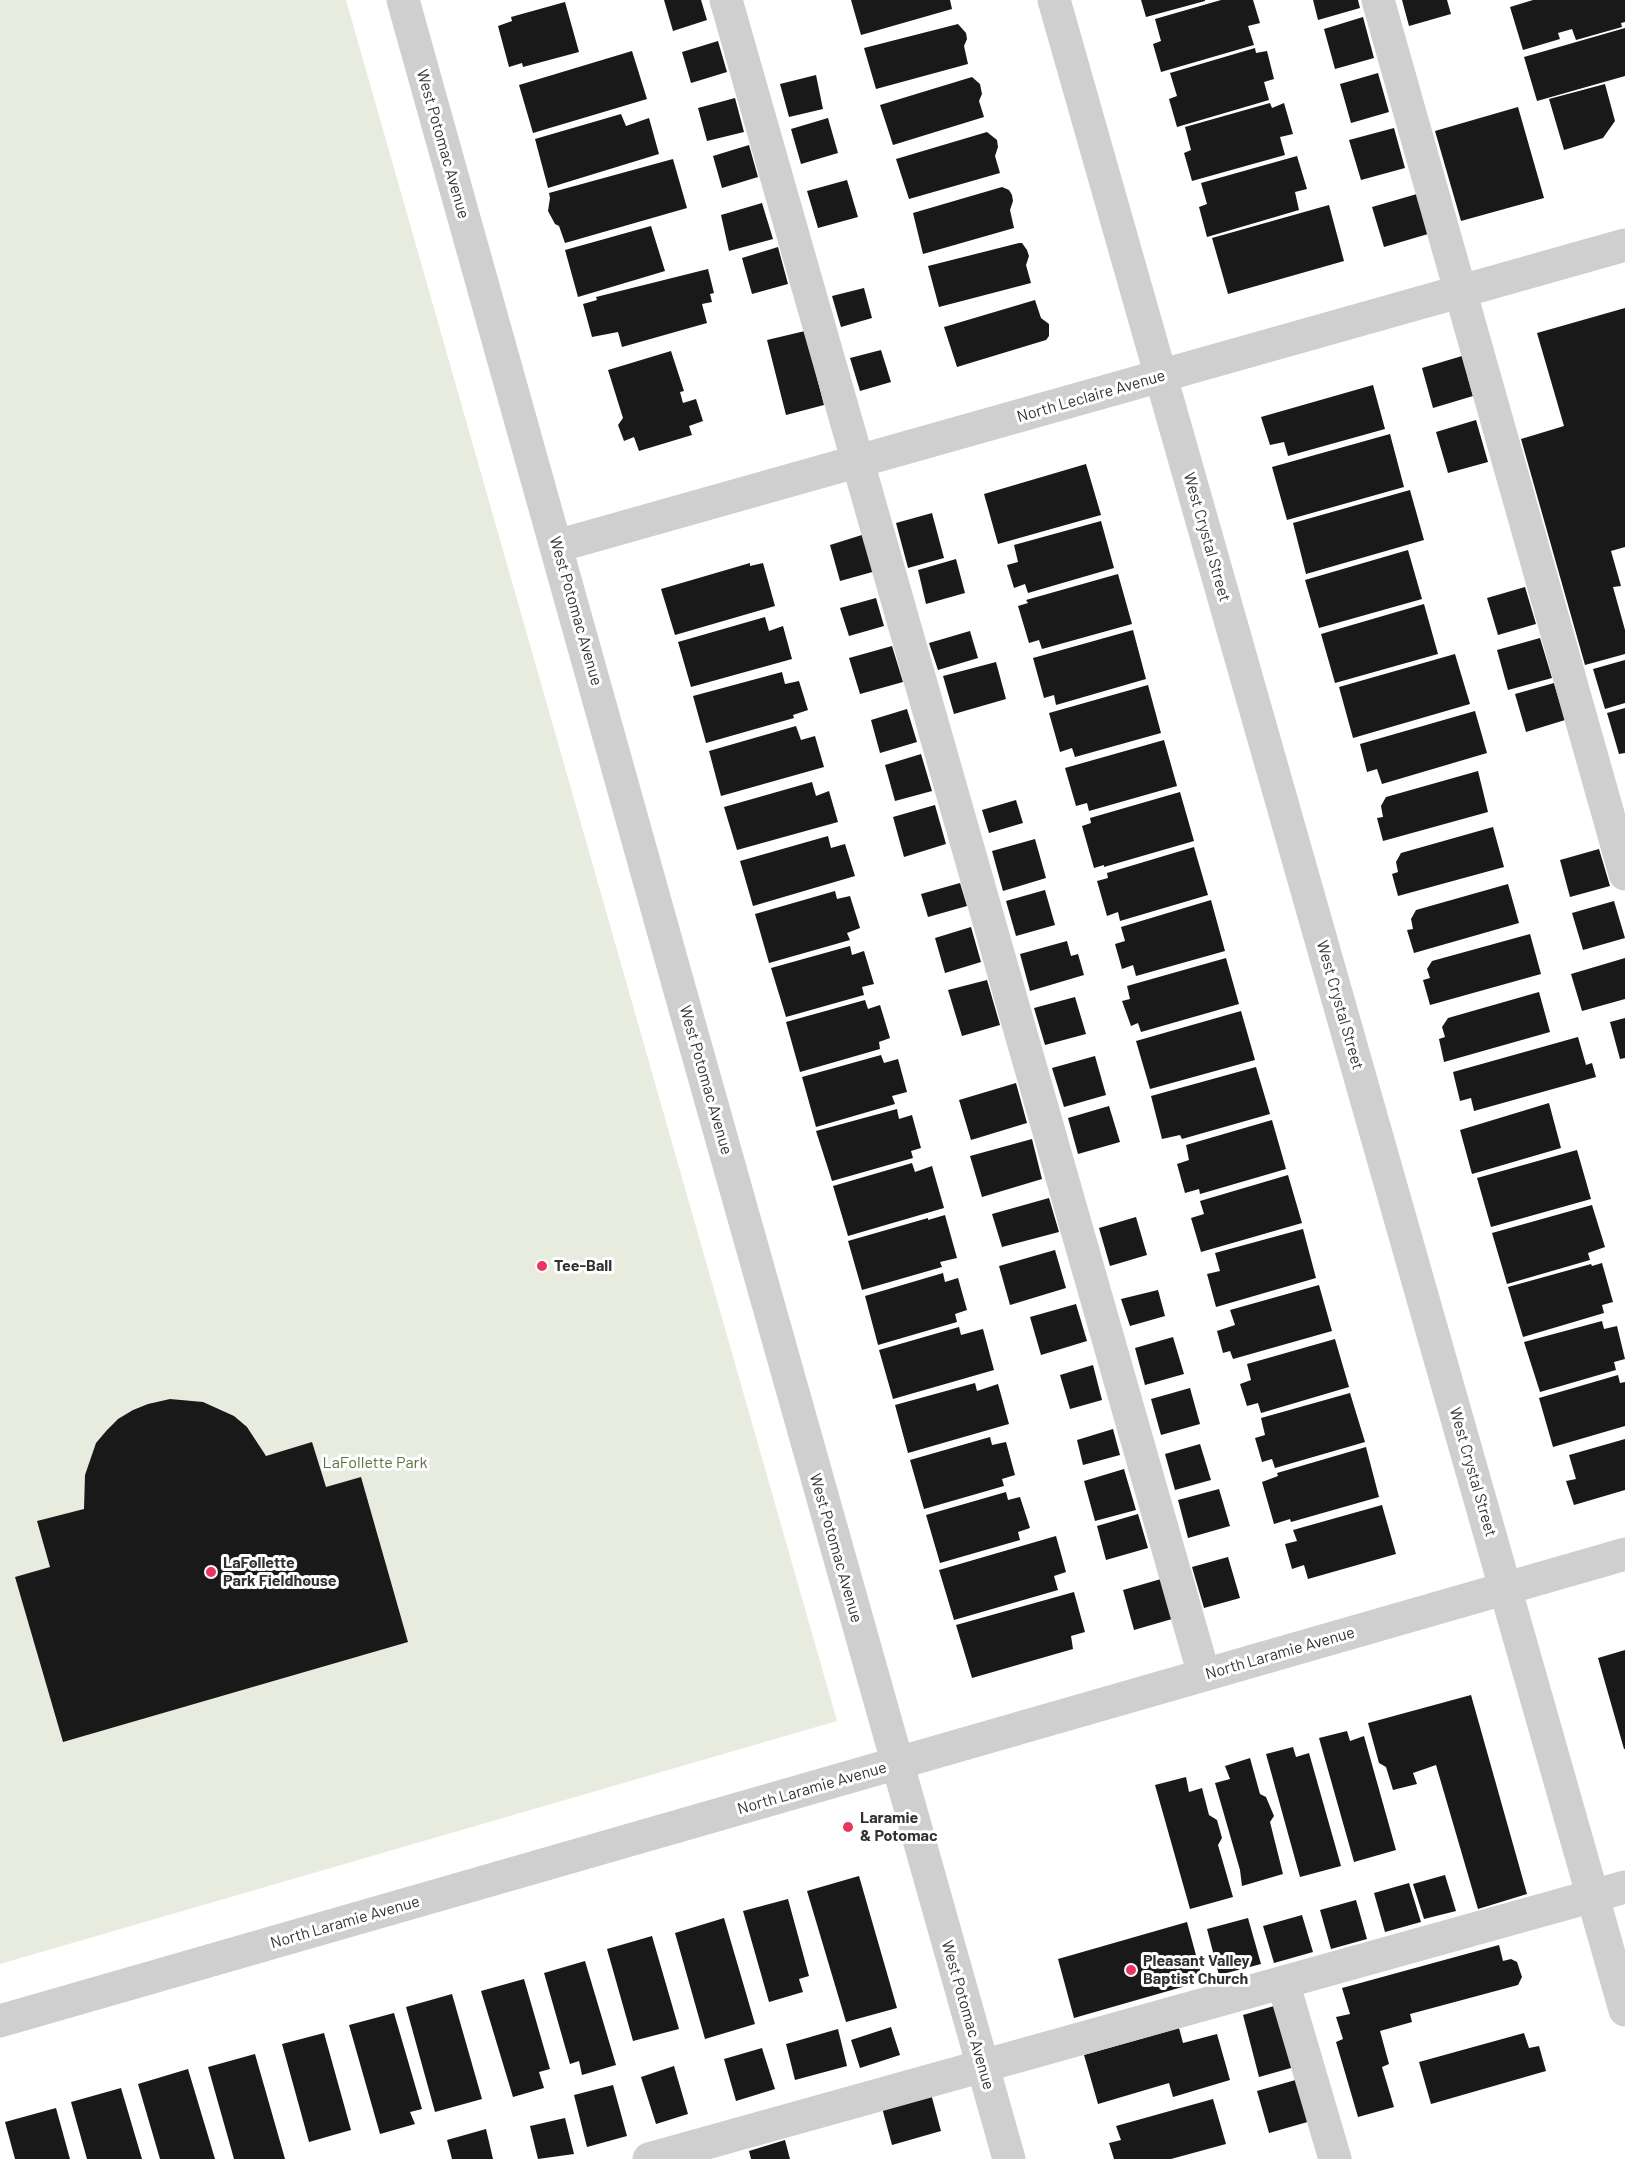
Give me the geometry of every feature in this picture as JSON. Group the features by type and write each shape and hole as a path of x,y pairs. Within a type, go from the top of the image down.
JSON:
{"street":[{"name":"West Potomac Avenue","path":"403,0 896,1764 1009,2159"},
{"path":"726,0 1204,1675"},
{"name":"West Crystal Street","path":"1054,0 1625,2010"},
{"path":"1378,0 1625,874"},
{"name":"North Leclaire Avenue","path":"557,546 1625,245"},
{"name":"North Laramie Avenue","path":"0,2021 1625,1554"},
{"path":"649,2159 1625,1887"},
{"path":"1283,1982 1335,2159"}],"green space":[{"name":"LaFollette Park","path":"0,0 346,0 837,1721 0,1964"}],"building":[{"path":"664,0 701,0 707,20 673,31"},
{"path":"851,0 950,0 952,9 861,35"},
{"path":"1141,0 1205,0 1205,1 1146,17"},
{"path":"1221,0 1253,0 1260,23 1248,26 1254,45 1161,72 1153,44 1161,41 1155,19"},
{"path":"1313,0 1358,0 1360,8 1318,20"},
{"path":"1402,0 1447,0 1451,14 1409,26"},
{"path":"1533,0 1625,0 1625,22 1621,23 1622,27 1576,40 1572,29 1558,33 1560,39 1523,50 1510,7"},
{"path":"565,2 579,52 523,67 522,63 509,67 498,26 512,21 511,17"},
{"path":"1363,17 1374,58 1335,69 1324,29"},
{"path":"958,24 966,33 967,39 964,46 968,64 876,89 864,48"},
{"path":"1625,28 1625,76 1537,101 1524,57"},
{"path":"718,41 727,72 691,83 682,52"},
{"path":"1255,48 1256,53 1267,51 1274,79 1264,82 1269,100 1177,127 1169,99 1177,96 1170,73"},
{"path":"632,51 647,99 533,133 519,85"},
{"path":"1378,73 1389,112 1351,123 1340,84"},
{"path":"816,75 823,109 789,117 780,84"},
{"path":"972,77 980,84 982,94 979,101 984,117 893,145 880,105"},
{"path":"1605,84 1615,121 1603,138 1564,150 1549,99"},
{"path":"735,98 744,132 707,141 698,108"},
{"path":"1270,103 1272,108 1284,103 1293,134 1280,137 1285,155 1192,181 1184,153 1191,150 1185,127"},
{"path":"1518,107 1544,198 1461,221 1435,131"},
{"path":"621,114 626,126 649,118 659,154 548,188 535,139"},
{"path":"828,118 838,153 801,164 791,129"},
{"path":"1394,128 1405,168 1361,180 1349,140"},
{"path":"987,132 997,140 998,147 995,156 1000,173 909,199 896,159"},
{"path":"749,145 758,177 722,188 713,156"},
{"path":"1297,156 1307,189 1295,192 1299,210 1207,237 1199,207 1207,204 1201,183"},
{"path":"673,159 687,208 565,243 559,226 555,224 548,211 549,193"},
{"path":"847,180 858,217 818,228 807,191"},
{"path":"1002,187 1009,190 1012,195 1010,210 1014,228 923,254 913,213"},
{"path":"1417,194 1428,234 1384,247 1372,207"},
{"path":"762,203 773,239 729,251 721,215"},
{"path":"1329,205 1344,261 1228,294 1212,238"},
{"path":"651,226 665,271 578,297 565,250"},
{"path":"1022,243 1029,256 1026,265 1031,283 939,307 928,266"},
{"path":"778,247 788,284 752,294 742,258"},
{"path":"708,269 714,293 710,294 712,302 702,304 707,323 622,347 618,332 592,337 583,304 597,300 596,297"},
{"path":"864,288 872,318 841,327 832,296"},
{"path":"1035,300 1041,318 1049,324 1049,336 1046,340 957,367 944,327"},
{"path":"1625,308 1625,547 1611,551 1621,586 1613,587 1625,630 1625,654 1585,665 1521,439 1564,426 1537,333"},
{"path":"805,331 824,405 786,415 767,340"},
{"path":"881,350 891,382 860,391 850,358"},
{"path":"671,351 684,391 680,392 683,403 696,399 703,421 689,426 692,435 639,451 634,437 624,441 618,425 623,418 608,370"},
{"path":"1462,356 1473,396 1433,408 1422,368"},
{"path":"1373,385 1385,429 1288,456 1284,442 1270,445 1261,417"},
{"path":"1476,420 1488,462 1448,473 1436,432"},
{"path":"1390,434 1404,487 1287,520 1272,467"},
{"path":"1086,464 1101,515 998,544 984,494"},
{"path":"1410,490 1424,540 1306,574 1293,523"},
{"path":"932,513 944,558 908,568 896,523"},
{"path":"1101,521 1114,568 1028,593 1025,584 1014,588 1007,565 1018,562 1014,545"},
{"path":"865,534 876,571 840,581 830,545"},
{"path":"1408,550 1422,599 1319,628 1305,580"},
{"path":"956,559 965,593 926,604 918,570"},
{"path":"750,563 750,566 763,563 775,606 675,635 661,589"},
{"path":"1118,574 1132,624 1042,649 1039,640 1029,643 1018,606 1028,603 1026,600"},
{"path":"1525,587 1536,624 1498,635 1487,598"},
{"path":"876,598 884,626 849,636 840,608"},
{"path":"1424,604 1438,654 1335,683 1321,634"},
{"path":"765,617 769,631 783,626 792,659 691,687 678,642"},
{"path":"1133,630 1146,679 1056,705 1054,695 1044,698 1033,658"},
{"path":"970,631 978,658 938,670 929,643"},
{"path":"1540,638 1552,678 1508,690 1497,650"},
{"path":"892,646 903,682 860,694 849,658"},
{"path":"1455,654 1470,704 1353,738 1339,687"},
{"path":"1625,660 1625,703 1605,709 1593,669"},
{"path":"996,662 1006,699 954,714 943,676"},
{"path":"782,672 785,684 799,681 808,710 793,715 794,718 706,743 693,696"},
{"path":"1554,683 1565,720 1526,732 1515,694"},
{"path":"1148,685 1161,733 1075,757 1072,748 1060,752 1049,713"},
{"path":"1625,708 1625,753 1619,754 1607,713"},
{"path":"907,709 917,742 880,753 871,720"},
{"path":"1475,711 1487,753 1382,784 1377,769 1367,772 1360,744"},
{"path":"796,726 801,740 815,736 824,767 721,796 709,751"},
{"path":"1164,740 1177,786 1089,811 1087,803 1076,806 1065,768"},
{"path":"921,754 932,791 895,801 885,765"},
{"path":"1478,771 1488,812 1383,841 1377,818 1383,817 1381,806 1386,797"},
{"path":"812,782 816,796 829,791 838,822 737,850 724,807"},
{"path":"1180,792 1194,841 1094,868 1082,826 1091,823 1090,818"},
{"path":"1016,800 1023,823 989,833 982,810"},
{"path":"935,805 946,844 904,857 893,817"},
{"path":"1493,827 1504,867 1398,896 1392,874 1398,872 1396,862 1401,853"},
{"path":"828,836 831,848 845,844 855,876 753,906 740,861"},
{"path":"1035,839 1046,878 1003,891 992,851"},
{"path":"1194,847 1208,895 1120,921 1118,912 1107,916 1097,881 1108,878 1107,873"},
{"path":"1599,849 1610,886 1570,897 1560,860"},
{"path":"960,883 967,906 928,917 921,894"},
{"path":"1508,884 1519,923 1414,953 1407,930 1413,929 1411,919 1416,910"},
{"path":"1045,890 1055,925 1016,936 1006,901"},
{"path":"835,891 837,899 850,896 860,928 847,933 850,940 769,963 755,914"},
{"path":"1211,900 1225,951 1136,976 1133,965 1122,969 1115,944 1125,941 1121,927"},
{"path":"1614,901 1625,938 1583,950 1572,913"},
{"path":"971,927 981,962 945,973 935,938"},
{"path":"1530,934 1541,974 1430,1005 1423,980 1430,978 1427,969 1432,961"},
{"path":"1067,941 1071,956 1078,954 1084,975 1030,991 1020,954"},
{"path":"850,946 852,955 864,951 874,984 862,987 864,995 786,1017 771,968"},
{"path":"1226,958 1239,1004 1141,1032 1138,1023 1131,1026 1122,1001 1130,999 1127,986"},
{"path":"1625,958 1625,999 1582,1011 1571,974"},
{"path":"987,980 1000,1025 962,1036 948,990"},
{"path":"1539,992 1550,1032 1444,1062 1439,1039 1445,1037 1442,1027 1448,1018"},
{"path":"1075,997 1086,1034 1045,1045 1034,1008"},
{"path":"865,1000 868,1009 880,1005 890,1038 879,1042 880,1049 800,1072 786,1022"},
{"path":"1241,1011 1255,1060 1150,1089 1136,1041"},
{"path":"1625,1018 1625,1058 1620,1059 1610,1022"},
{"path":"1578,1037 1586,1065 1592,1063 1596,1077 1474,1111 1471,1098 1460,1101 1453,1072"},
{"path":"881,1055 884,1063 898,1059 907,1092 892,1096 895,1104 816,1127 802,1077"},
{"path":"1095,1056 1106,1095 1064,1107 1052,1068"},
{"path":"1256,1067 1270,1114 1182,1139 1180,1135 1162,1139 1151,1096"},
{"path":"1016,1083 1027,1123 971,1140 959,1100"},
{"path":"1549,1103 1561,1148 1472,1174 1460,1130"},
{"path":"1109,1106 1120,1142 1078,1154 1068,1118"},
{"path":"897,1109 899,1119 912,1115 921,1148 911,1151 913,1158 832,1181 816,1131"},
{"path":"1272,1120 1286,1169 1200,1194 1199,1189 1185,1193 1177,1164 1189,1160 1186,1145"},
{"path":"1032,1139 1042,1179 982,1197 970,1156"},
{"path":"1577,1150 1591,1199 1491,1227 1477,1178"},
{"path":"912,1163 915,1172 932,1166 944,1208 848,1236 833,1186"},
{"path":"1288,1175 1302,1223 1201,1252 1191,1218 1204,1214 1200,1201"},
{"path":"1049,1198 1059,1232 1002,1247 992,1214"},
{"path":"1592,1205 1605,1247 1588,1253 1590,1260 1507,1284 1492,1233"},
{"path":"945,1215 957,1258 940,1262 942,1267 862,1290 848,1241"},
{"path":"1136,1217 1147,1255 1110,1266 1099,1228"},
{"path":"1303,1229 1316,1278 1216,1307 1207,1274 1220,1271 1215,1253"},
{"path":"1055,1250 1066,1288 1010,1305 999,1266"},
{"path":"1602,1263 1613,1302 1602,1305 1604,1313 1523,1337 1508,1287"},
{"path":"943,1273 945,1282 958,1278 967,1310 955,1314 957,1322 878,1345 865,1296"},
{"path":"1319,1285 1332,1331 1233,1359 1230,1351 1223,1353 1217,1331 1235,1325 1230,1310"},
{"path":"1158,1290 1165,1316 1130,1326 1121,1299"},
{"path":"1076,1304 1087,1341 1041,1355 1030,1317"},
{"path":"1602,1321 1604,1329 1617,1326 1625,1359 1614,1362 1616,1370 1540,1392 1524,1342"},
{"path":"959,1327 961,1335 983,1329 994,1370 893,1399 879,1350"},
{"path":"1173,1337 1184,1374 1145,1385 1135,1348"},
{"path":"1335,1339 1349,1387 1261,1413 1258,1403 1247,1406 1240,1384 1251,1380 1247,1364"},
{"path":"1093,1365 1102,1400 1070,1409 1060,1375"},
{"path":"1618,1375 1620,1383 1625,1382 1625,1426 1553,1447 1539,1398"},
{"path":"975,1383 977,1391 998,1384 1009,1424 908,1453 895,1405"},
{"path":"1190,1388 1200,1424 1161,1435 1151,1399"},
{"path":"1350,1393 1365,1442 1275,1468 1272,1459 1262,1462 1255,1438 1265,1435 1261,1418"},
{"name":"LaFollette Park Fieldhouse","path":"170,1399 203,1402 234,1416 247,1427 266,1456 312,1442 326,1487 361,1477 408,1642 63,1742 15,1577 50,1567 37,1521 84,1509 85,1475 96,1443 107,1430 118,1419 133,1410"},
{"path":"1113,1429 1120,1455 1083,1465 1077,1440"},
{"path":"990,1437 992,1445 1006,1442 1015,1475 1002,1479 1004,1486 924,1509 910,1460"},
{"path":"1625,1439 1625,1490 1574,1505 1566,1481 1576,1479 1569,1455"},
{"path":"1200,1444 1211,1480 1175,1490 1165,1454"},
{"path":"1366,1447 1379,1497 1291,1522 1290,1519 1274,1524 1262,1482 1278,1476 1277,1473"},
{"path":"1124,1469 1136,1510 1095,1521 1084,1481"},
{"path":"1219,1489 1230,1526 1188,1538 1178,1500"},
{"path":"1006,1492 1008,1500 1020,1497 1030,1528 1018,1532 1020,1540 940,1563 926,1515"},
{"path":"1382,1505 1396,1554 1308,1579 1304,1565 1292,1569 1285,1544 1297,1541 1293,1530"},
{"path":"1138,1514 1148,1548 1106,1560 1097,1526"},
{"path":"1056,1536 1066,1572 1054,1576 1058,1590 954,1620 939,1570"},
{"path":"1228,1557 1240,1598 1204,1608 1192,1567"},
{"path":"1161,1579 1172,1619 1134,1630 1123,1590"},
{"path":"1074,1592 1085,1632 1071,1636 1073,1649 972,1678 956,1625"},
{"path":"1625,1650 1625,1749 1624,1749 1598,1658"},
{"path":"1471,1695 1527,1894 1478,1909 1436,1765 1413,1773 1417,1784 1393,1790 1386,1767 1379,1763 1368,1723"},
{"path":"1347,1731 1350,1741 1364,1736 1396,1850 1354,1862 1319,1738"},
{"path":"1293,1747 1296,1757 1309,1753 1341,1866 1300,1877 1266,1754"},
{"path":"1250,1758 1260,1794 1266,1797 1274,1816 1270,1822 1283,1874 1242,1886 1240,1870 1215,1783 1230,1779 1225,1766"},
{"path":"1186,1777 1189,1792 1202,1788 1209,1815 1217,1820 1222,1838 1218,1845 1233,1897 1190,1909 1155,1785"},
{"path":"1445,1875 1456,1911 1424,1919 1413,1884"},
{"path":"859,1876 897,2008 846,2022 807,1891"},
{"path":"1409,1883 1421,1922 1385,1932 1374,1893"},
{"path":"788,1899 809,1976 799,1979 803,1992 769,2002 743,1911"},
{"path":"1356,1900 1367,1939 1331,1949 1320,1910"},
{"path":"1302,1915 1313,1952 1274,1963 1263,1926"},
{"path":"724,1918 755,2024 705,2039 675,1933"},
{"path":"1248,1918 1261,1964 1219,1975 1207,1929"},
{"name":"Pleasant Valley Baptist Church","path":"1187,1922 1203,1981 1074,2018 1058,1959"},
{"path":"652,1936 679,2029 633,2041 607,1949"},
{"path":"1499,1945 1503,1961 1511,1959 1517,1962 1522,1977 1518,1985 1410,2014 1412,2022 1380,2031 1389,2064 1382,2067 1394,2107 1358,2117 1336,2042 1343,2039 1336,2017 1350,2014 1342,1988"},
{"path":"585,1961 616,2065 582,2075 579,2061 570,2064 544,1973"},
{"path":"524,1979 550,2069 539,2072 544,2088 513,2097 481,1991"},
{"path":"452,1994 482,2099 435,2112 406,2007"},
{"path":"1281,2004 1298,2066 1259,2077 1243,2015"},
{"path":"394,2013 422,2109 410,2112 415,2124 380,2134 349,2025"},
{"path":"891,2027 900,2055 860,2068 851,2040"},
{"path":"1179,2028 1183,2043 1217,2034 1230,2080 1173,2097 1169,2083 1098,2104 1084,2055"},
{"path":"838,2029 847,2066 795,2080 786,2044"},
{"path":"324,2033 351,2130 309,2142 282,2044"},
{"path":"1524,2033 1529,2048 1539,2046 1546,2071 1431,2104 1419,2062"},
{"path":"762,2048 775,2089 736,2101 724,2059"},
{"path":"255,2054 285,2159 234,2159 208,2067"},
{"path":"674,2066 688,2114 656,2124 641,2077"},
{"path":"188,2069 215,2159 160,2159 138,2084"},
{"path":"1299,2079 1311,2121 1269,2133 1257,2091"},
{"path":"613,2085 627,2136 587,2147 574,2095"},
{"path":"121,2088 142,2159 87,2159 71,2102"},
{"path":"930,2090 941,2131 892,2145 881,2104"},
{"path":"1213,2099 1226,2144 1171,2159 1114,2159 1109,2143 1121,2140 1116,2126"},
{"path":"56,2108 70,2159 15,2159 5,2122"},
{"path":"565,2118 574,2154 538,2159 530,2126"},
{"path":"486,2129 493,2159 452,2159 447,2140"},
{"path":"785,2140 790,2159 751,2159 749,2151"}],"place":[{"name":"Tee-Ball","path":"542,1266"},
{"name":"LaFollette Park Fieldhouse","path":"211,1572"},
{"name":"Laramie & Potomac","path":"848,1827"},
{"name":"Pleasant Valley Baptist Church","path":"1131,1970"}]}
